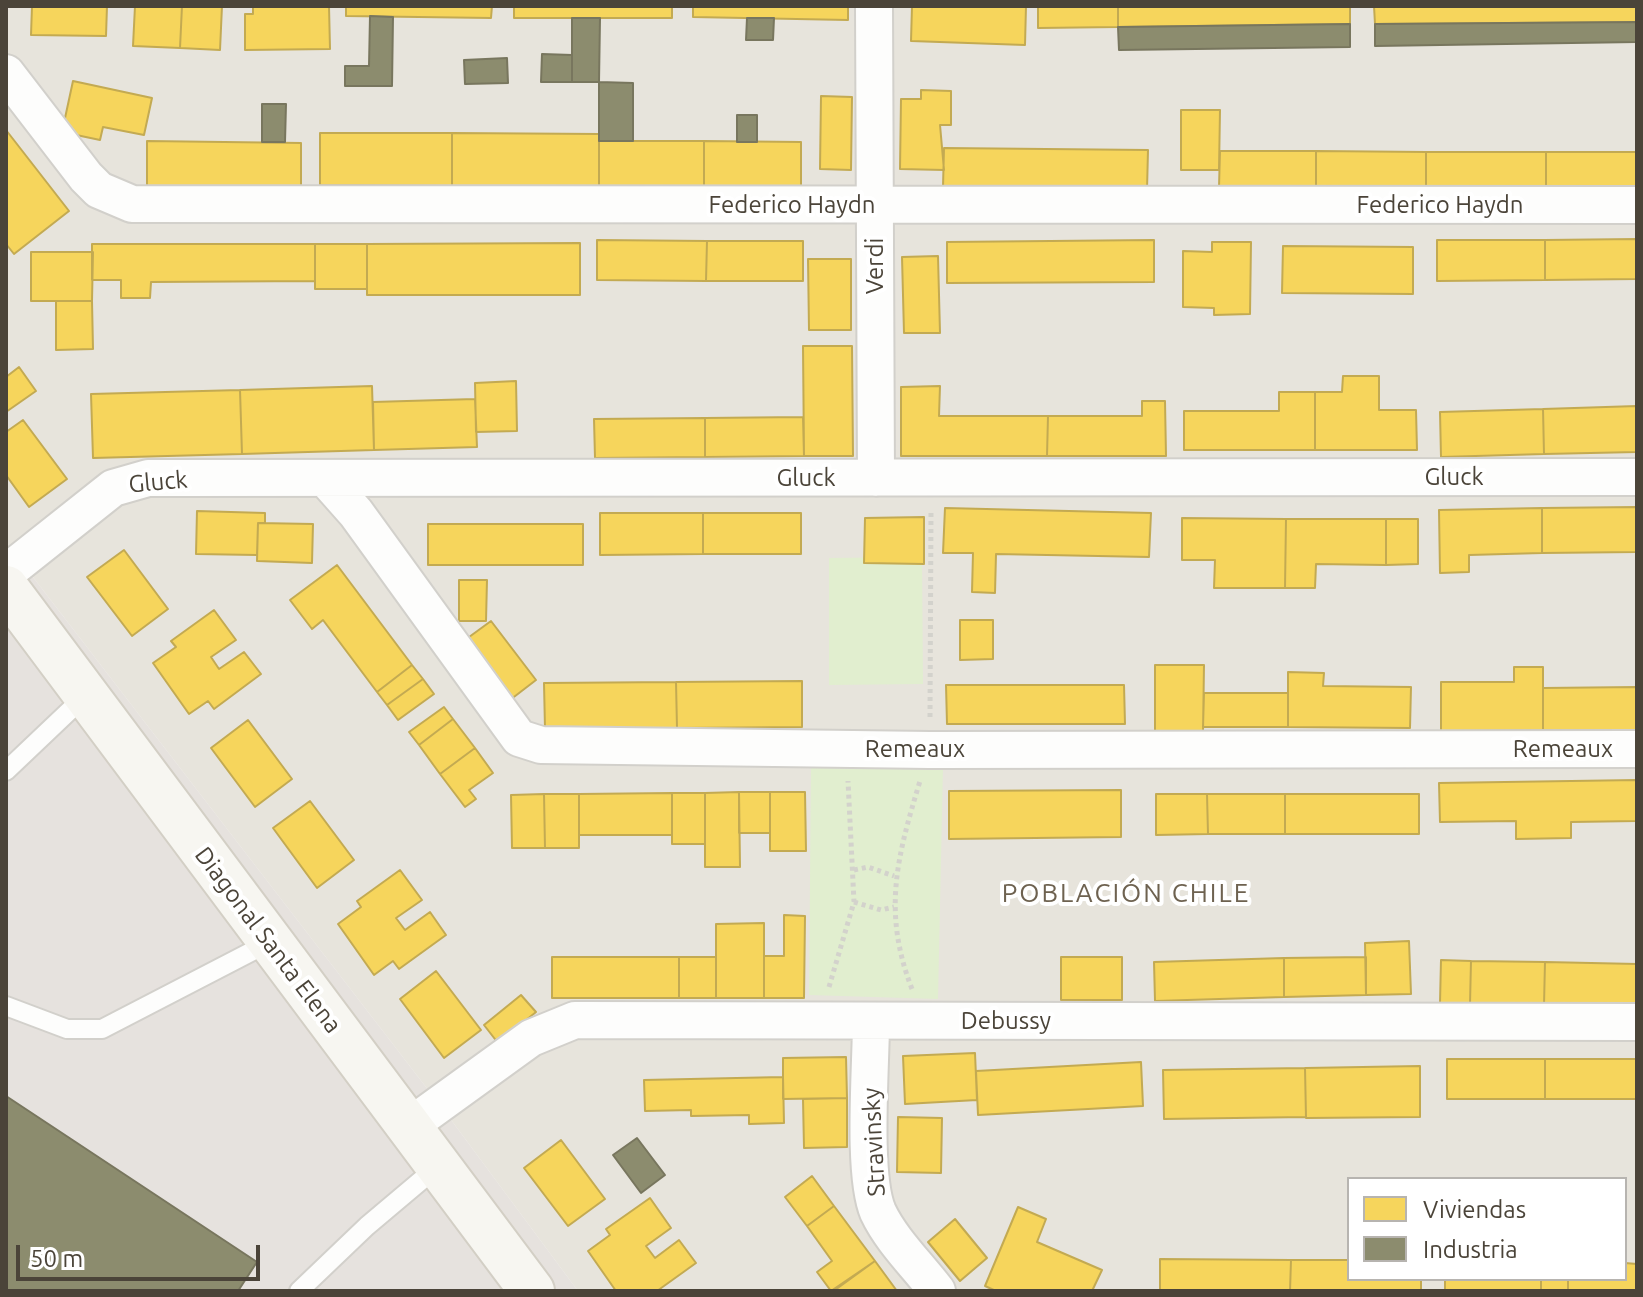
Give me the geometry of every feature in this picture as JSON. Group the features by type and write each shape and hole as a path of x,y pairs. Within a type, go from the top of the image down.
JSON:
{"main road":[{"name":"Diagonal Santa Elena","path":"6,588 532,1291"}],"street":[{"name":"Verdi","path":"874,6 876,478"},
{"name":"Federico Haydn","path":"6,73 86,177 99,190 132,204 1637,205"},
{"name":"Gluck","path":"6,573 102,496 125,482 148,478 1637,477"},
{"name":"Remeaux","path":"325,478 356,513 519,738 541,745 930,750 1637,749"},
{"name":"Debussy","path":"408,1127 531,1038 559,1024 590,1020 1637,1022"},
{"name":"Stravinsky","path":"871,1021 871,1174 875,1203 887,1227 937,1291"}],"lane":[{"path":"6,771 86,695"},
{"path":"6,1006 67,1029 102,1029 135,1015 270,942"},
{"path":"299,1291 367,1226 437,1167"}],"path":[{"path":"914,994 905,971 894,907 894,876 899,849 930,750 931,478"},
{"path":"831,982 854,902 847,772"},
{"path":"854,870 868,867 894,876"},
{"path":"854,902 881,910 894,907"}],"shaded area":[{"path":"6,6 1637,6 1637,1291 578,1291 446,1113 6,542"},
{"path":"6,542 446,1113 578,1291 6,1291"}],"green space":[{"path":"922,557 923,684 829,685 829,558"},
{"path":"943,766 938,999 809,995 811,767"}],"building: Viviendas":[{"path":"32,6 107,6 106,36 31,35"},
{"path":"135,6 182,6 180,48 133,46"},
{"path":"182,6 222,6 220,50 180,48"},
{"path":"253,6 329,6 330,49 245,50 245,14 253,14"},
{"path":"346,6 492,6 491,18 346,16"},
{"path":"514,6 672,6 672,18 514,18"},
{"path":"693,6 848,6 848,20 693,17"},
{"path":"912,6 1026,6 1025,45 911,41"},
{"path":"1038,6 1118,6 1118,27 1038,28"},
{"path":"1118,6 1350,6 1350,24 1118,27"},
{"path":"1374,6 1637,6 1637,22 1375,24"},
{"path":"73,81 152,98 144,135 103,127 100,140 62,132"},
{"path":"921,90 951,91 951,125 940,125 944,170 900,169 901,99 921,99"},
{"path":"821,96 852,97 851,170 820,169"},
{"path":"1181,110 1220,110 1219,170 1181,170"},
{"path":"6,130 69,211 14,254 6,244"},
{"path":"320,133 452,133 452,186 320,185"},
{"path":"452,133 599,134 599,186 452,186"},
{"path":"147,141 301,143 301,188 147,187"},
{"path":"599,141 704,141 704,191 599,190"},
{"path":"704,141 801,142 801,191 704,191"},
{"path":"944,148 1148,150 1147,190 943,187"},
{"path":"1220,151 1316,151 1316,187 1219,187"},
{"path":"1316,151 1426,152 1426,187 1316,187"},
{"path":"1426,152 1546,152 1546,187 1426,187"},
{"path":"1546,152 1637,152 1637,187 1546,187"},
{"path":"1637,239 1637,279 1545,280 1545,240"},
{"path":"597,240 707,241 706,281 597,280"},
{"path":"1154,240 1154,282 947,283 947,242"},
{"path":"1437,240 1545,240 1545,280 1437,281"},
{"path":"707,241 803,241 803,281 706,281"},
{"path":"1212,242 1251,242 1250,314 1214,315 1214,308 1183,307 1183,251 1212,252"},
{"path":"580,243 580,295 367,295 367,244"},
{"path":"92,244 315,244 315,281 151,282 150,298 121,298 121,280 92,280"},
{"path":"315,244 367,244 367,289 315,289"},
{"path":"1283,246 1413,247 1413,294 1282,293"},
{"path":"31,252 93,252 92,301 31,301"},
{"path":"938,256 940,333 904,333 902,257"},
{"path":"808,259 851,259 851,330 809,330"},
{"path":"56,301 92,301 93,349 56,350"},
{"path":"803,346 852,346 853,456 804,456"},
{"path":"19,367 36,391 6,412 6,377"},
{"path":"1343,376 1379,376 1379,410 1416,410 1417,450 1315,450 1315,392 1342,392"},
{"path":"516,381 517,431 476,432 475,383"},
{"path":"372,386 374,450 242,454 240,390"},
{"path":"940,386 939,416 1048,416 1047,456 901,456 901,387"},
{"path":"240,390 242,454 93,458 91,394"},
{"path":"1279,392 1315,392 1315,450 1184,450 1184,411 1279,411"},
{"path":"475,399 477,447 374,450 373,402"},
{"path":"1142,401 1165,401 1166,456 1047,456 1048,416 1142,416"},
{"path":"1637,406 1637,452 1544,454 1543,409"},
{"path":"1543,409 1544,454 1441,457 1440,412"},
{"path":"803,417 804,456 705,457 705,418"},
{"path":"705,418 705,457 595,458 594,419"},
{"path":"23,420 67,479 29,507 6,475 6,432"},
{"path":"1637,507 1637,552 1542,553 1542,508"},
{"path":"945,508 1151,513 1149,557 996,554 995,593 972,592 973,553 943,553"},
{"path":"1542,508 1542,553 1469,555 1469,572 1440,573 1439,510"},
{"path":"197,511 265,513 265,523 258,523 257,555 196,554"},
{"path":"600,513 703,513 703,554 600,555"},
{"path":"703,513 801,513 801,554 703,554"},
{"path":"924,517 924,564 864,563 865,518"},
{"path":"1182,518 1286,519 1285,588 1214,588 1215,560 1182,560"},
{"path":"1286,519 1386,519 1386,565 1316,564 1315,588 1285,588"},
{"path":"1386,519 1418,519 1418,564 1386,565"},
{"path":"258,523 313,524 312,563 257,561"},
{"path":"428,524 583,524 583,565 428,565"},
{"path":"124,550 168,609 132,636 87,577"},
{"path":"337,565 412,665 377,692 323,620 312,629 290,600"},
{"path":"459,580 487,580 486,621 459,621"},
{"path":"214,610 236,640 211,657 219,669 244,652 261,674 214,709 208,701 189,714 153,663 176,647 171,641"},
{"path":"960,620 993,620 993,659 960,660"},
{"path":"491,621 536,680 510,700 465,640"},
{"path":"412,665 423,679 387,705 377,692"},
{"path":"1155,665 1204,665 1203,732 1155,731"},
{"path":"1514,667 1543,667 1543,730 1441,731 1441,682 1514,682"},
{"path":"1288,672 1324,673 1323,686 1411,687 1410,728 1288,727"},
{"path":"423,679 434,694 398,720 387,705"},
{"path":"802,681 802,727 677,728 676,682"},
{"path":"676,682 677,728 545,729 544,683"},
{"path":"946,685 1124,685 1125,724 947,724"},
{"path":"1637,687 1637,730 1543,730 1543,688"},
{"path":"1204,693 1288,693 1288,727 1203,727"},
{"path":"444,707 453,719 419,745 409,732"},
{"path":"453,719 475,748 440,774 419,745"},
{"path":"248,720 292,779 255,807 211,748"},
{"path":"475,748 493,773 469,790 476,799 465,807 440,774"},
{"path":"1637,780 1637,821 1571,822 1571,838 1516,839 1516,821 1440,822 1439,783"},
{"path":"1121,790 1121,837 949,839 949,791"},
{"path":"739,792 740,867 705,867 705,793"},
{"path":"739,792 770,792 770,833 739,833"},
{"path":"770,792 805,792 806,851 770,851"},
{"path":"672,793 672,835 579,835 579,794"},
{"path":"672,793 705,793 705,844 672,844"},
{"path":"544,794 545,848 512,848 511,795"},
{"path":"544,794 579,794 579,848 545,848"},
{"path":"1156,794 1207,794 1208,834 1156,835"},
{"path":"1207,794 1285,794 1285,834 1208,834"},
{"path":"1285,794 1419,794 1419,834 1285,834"},
{"path":"310,801 354,860 317,888 273,828"},
{"path":"400,870 422,900 396,918 405,930 430,912 446,935 399,969 393,961 374,975 338,924 361,907 357,901"},
{"path":"784,915 805,916 804,998 764,998 764,956 784,956"},
{"path":"764,923 764,998 716,998 716,924"},
{"path":"1409,941 1411,994 1366,995 1365,943"},
{"path":"552,957 679,957 679,998 552,998"},
{"path":"679,957 716,957 716,998 679,998"},
{"path":"1061,957 1122,957 1122,1000 1061,1000"},
{"path":"1366,957 1366,995 1284,997 1284,958"},
{"path":"1284,958 1284,997 1155,1001 1154,962"},
{"path":"1441,960 1471,961 1470,1004 1440,1003"},
{"path":"1471,961 1545,962 1544,1005 1470,1004"},
{"path":"1545,962 1637,964 1637,1007 1544,1005"},
{"path":"436,971 481,1030 444,1058 400,999"},
{"path":"521,995 536,1012 498,1043 484,1025"},
{"path":"975,1053 977,1100 905,1104 903,1056"},
{"path":"846,1057 847,1098 783,1099 783,1058"},
{"path":"1447,1059 1545,1059 1545,1099 1447,1099"},
{"path":"1545,1059 1637,1059 1637,1099 1545,1099"},
{"path":"1141,1062 1143,1106 978,1115 976,1071"},
{"path":"1420,1066 1420,1117 1306,1118 1305,1068"},
{"path":"1305,1068 1306,1117 1164,1119 1163,1070"},
{"path":"783,1077 784,1123 749,1124 749,1115 691,1116 691,1110 645,1111 644,1080"},
{"path":"847,1098 847,1147 804,1148 803,1099"},
{"path":"898,1117 942,1118 941,1173 897,1172"},
{"path":"561,1140 605,1199 568,1226 524,1168"},
{"path":"812,1176 834,1206 807,1226 785,1197"},
{"path":"650,1198 671,1228 646,1246 655,1258 679,1240 696,1263 657,1291 616,1291 588,1251 610,1235 606,1229"},
{"path":"834,1206 875,1261 831,1291 817,1272 832,1261 807,1226"},
{"path":"1018,1207 1046,1219 1037,1242 1102,1270 1092,1291 996,1291 985,1286"},
{"path":"955,1219 987,1258 960,1281 928,1242"},
{"path":"1160,1259 1291,1260 1290,1291 1160,1291"},
{"path":"1291,1260 1347,1260 1347,1281 1421,1281 1421,1291 1290,1291"},
{"path":"875,1261 897,1291 835,1290"},
{"path":"1627,1263 1637,1264 1637,1291 1568,1291 1568,1281 1627,1281"},
{"path":"1445,1281 1541,1281 1541,1291 1445,1291"},
{"path":"1541,1281 1568,1281 1568,1291 1541,1291"}],"building: Industria":[{"path":"370,16 393,17 392,86 345,86 345,66 369,66"},
{"path":"572,18 600,18 599,82 572,82"},
{"path":"747,18 774,18 773,40 746,40"},
{"path":"1637,22 1637,42 1375,46 1375,24"},
{"path":"1350,24 1350,47 1119,50 1118,27"},
{"path":"542,54 572,55 572,82 541,82"},
{"path":"507,58 508,83 465,84 464,60"},
{"path":"599,82 633,83 633,141 599,141"},
{"path":"262,104 286,104 285,142 262,142"},
{"path":"737,115 757,115 757,142 737,142"},
{"path":"6,1096 257,1262 238,1291 6,1291"},
{"path":"637,1138 665,1175 641,1193 613,1155"}],"district":[{"name":"POBLACIÓN CHILE","path":"1126,893"}]}
